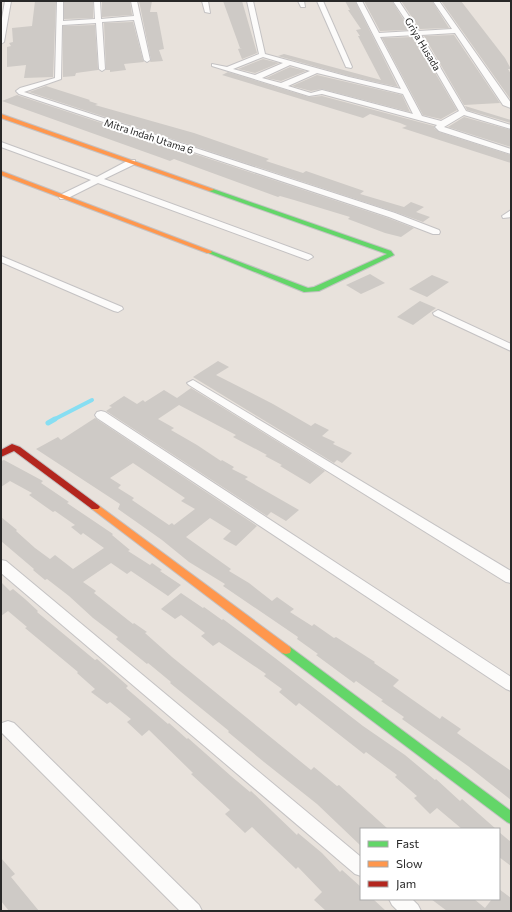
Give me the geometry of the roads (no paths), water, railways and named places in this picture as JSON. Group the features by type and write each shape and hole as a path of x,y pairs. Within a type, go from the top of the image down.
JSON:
{"street":[{"path":"1,42 8,1"},
{"name":"Mitra Indah Utama 6","path":"60,1 58,79 22,89 20,91 22,93 392,215 436,232"},
{"path":"97,1 102,70"},
{"path":"134,1 147,60"},
{"path":"205,1 208,12"},
{"path":"250,1 262,53"},
{"path":"320,1 349,67"},
{"path":"359,1 419,116"},
{"name":"Griya Husada","path":"396,1 417,33 463,112"},
{"path":"436,1 506,103 511,106"},
{"path":"60,23 137,18"},
{"path":"378,35 458,31"},
{"path":"227,69 263,55 315,71 406,91"},
{"path":"255,78 288,63"},
{"path":"214,65 311,95 322,92 347,79"},
{"path":"281,86 315,71"},
{"path":"322,92 419,116 442,124"},
{"path":"511,127 463,112 439,127 511,152"},
{"path":"419,116 431,115 449,120"},
{"path":"1,116 389,252 391,255 316,289 307,290 1,173"},
{"path":"1,144 308,257"},
{"path":"63,197 132,162"},
{"path":"1,259 118,309"},
{"path":"438,312 511,348"},
{"path":"193,384 511,578"},
{"path":"101,415 511,685"},
{"path":"1,454 12,448 17,448 511,818"},
{"path":"1,565 360,867"},
{"path":"8,728 193,911"},
{"path":"399,900 412,911"}],"waterway":[{"path":"53,420 92,400"},
{"path":"48,423 55,419"}]}
